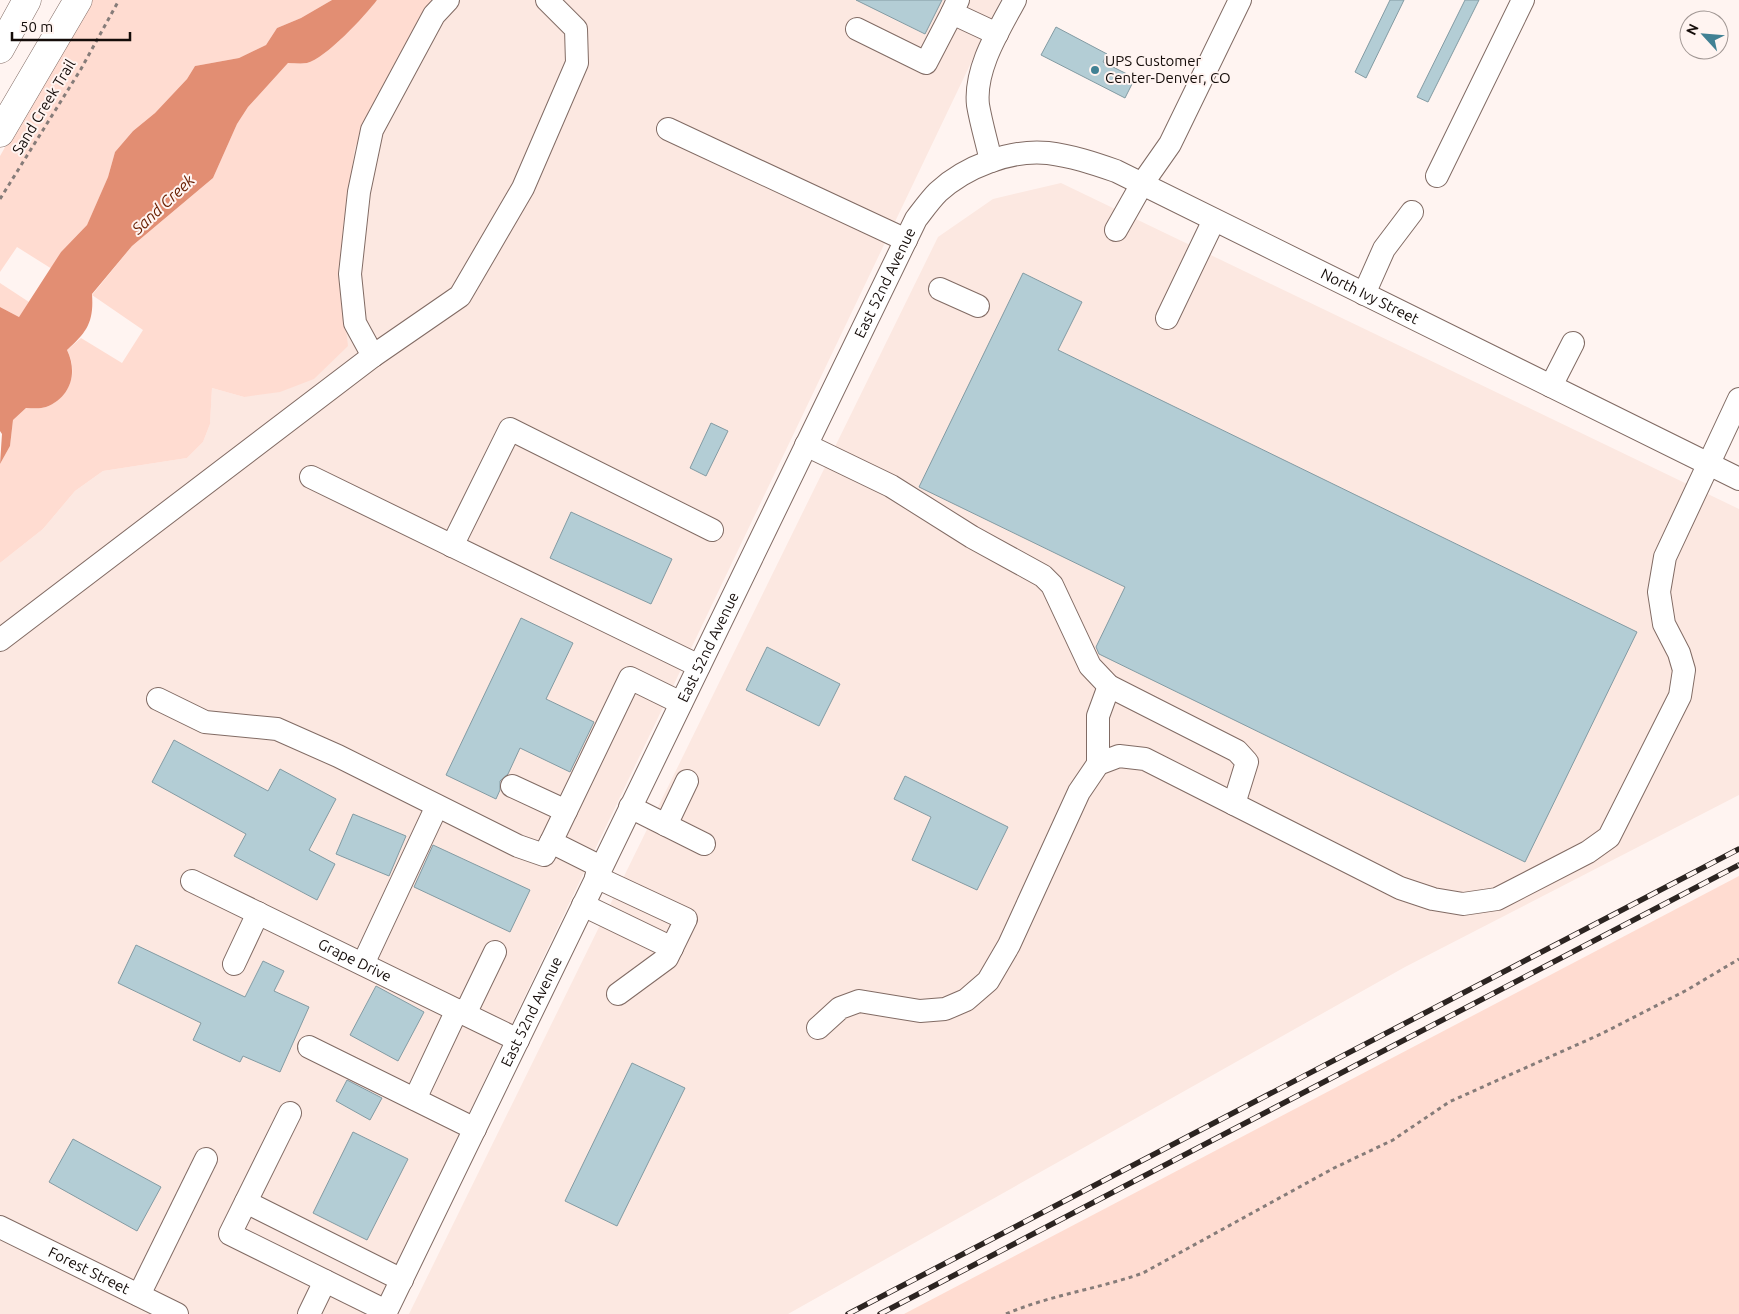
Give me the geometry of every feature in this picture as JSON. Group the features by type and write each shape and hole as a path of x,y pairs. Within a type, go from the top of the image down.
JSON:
{"main road":[{"path":"0,49 27,0"},
{"path":"0,134 78,0"}],"street":[{"path":"373,356 355,324 350,274 359,192 372,130 434,15 448,0"},
{"path":"0,640 373,356 460,296 523,188 577,63 576,29 547,0"},
{"path":"991,161 978,104 979,86 997,34 1015,0"},
{"path":"1116,230 1142,184 1170,144 1240,0"},
{"path":"1437,176 1523,0"},
{"path":"857,29 926,63 955,6 997,34"},
{"path":"668,129 906,240"},
{"name":"North Ivy Street","path":"991,161 1020,154 1046,153 1081,159 1116,171 1739,479"},
{"name":"East 52nd Avenue","path":"386,1313 916,219 938,192 962,174 991,161"},
{"path":"1364,294 1384,249 1412,212"},
{"path":"1167,318 1214,220"},
{"path":"940,289 978,306"},
{"path":"1552,386 1573,343"},
{"path":"1098,764 1119,756 1145,759 1400,888 1433,899 1463,904 1497,900 1588,852 1609,836 1680,696 1684,670 1679,653 1664,624 1659,592 1665,556 1739,399"},
{"path":"452,546 510,429 712,530"},
{"path":"806,445 891,486 972,537 1043,576 1052,585 1090,666 1109,686 1238,751 1247,762 1234,804"},
{"path":"311,477 699,666"},
{"path":"158,699 205,722 277,729 518,846 544,855 630,678 681,703"},
{"path":"818,1028 837,999 920,1011 945,1009 966,1000 988,981 1009,945 1079,792 1098,764 1098,716 1109,686"},
{"path":"666,825 687,781"},
{"path":"512,786 566,811"},
{"path":"363,964 437,806"},
{"path":"630,807 704,844"},
{"path":"551,842 599,872 686,919 667,958 618,994"},
{"name":"Grape Drive","path":"192,880 518,1040"},
{"path":"583,906 672,948"},
{"path":"234,964 258,913"},
{"path":"414,1099 495,952"},
{"path":"309,1047 475,1129"},
{"path":"290,1113 230,1234 386,1313"},
{"path":"145,1303 206,1159"},
{"path":"246,1202 402,1280"},
{"name":"Forest Street","path":"0,1227 145,1303 177,1314"},
{"path":"309,1314 325,1281"}],"path":[{"name":"Sand Creek Trail","path":"0,199 81,69 119,0"},
{"path":"1006,1314 1035,1301 1109,1285 1143,1273 1334,1168 1393,1140 1449,1102 1601,1034 1687,990 1739,959"}],"shaded area":[{"path":"89,0 332,0 301,18 277,28 266,45 239,58 195,66 187,79 155,113 133,131 115,152 108,177 87,225 61,252 52,269 17,247 0,272 0,156"},
{"path":"377,0 435,0 392,70 355,148 343,228 341,286 348,346 314,379 280,392 244,397 212,388 210,424 203,442 187,458 103,471 75,491 43,529 0,563 0,464 10,446 13,420 26,408 46,407 54,403 66,391 72,376 71,359 67,350 81,338 122,363 143,330 92,295 132,246 213,178 237,124 248,107 288,63 307,63 324,54 364,16"},
{"path":"435,0 1001,0 373,1314 0,1314 0,563 43,529 75,491 103,471 187,458 203,442 210,424 212,388 244,397 341,286 343,228 355,148 392,70"},
{"path":"1061,183 1739,509 1739,795 1405,967 788,1314 409,1314 938,237 993,199"},
{"path":"0,283 29,302 19,317 0,307"},
{"path":"1739,876 1739,1314 904,1314"}],"water":[{"name":"Sand Creek","path":"332,0 377,0 364,16 324,54 307,63 288,63 248,107 237,124 213,178 132,246 92,294 92,312 88,326 80,338 67,350 72,367 72,376 67,391 55,403 44,408 26,408 13,420 10,446 0,464 2,434 0,431 0,307 19,317 61,252 87,225 108,177 115,152 133,131 155,113 187,79 195,66 239,58 266,45 277,28 301,18"}],"building":[{"path":"856,0 942,0 925,34"},
{"path":"1390,0 1404,0 1366,78 1355,72"},
{"path":"1465,0 1479,0 1428,102 1417,97"},
{"name":"UPS Customer Center-Denver, CO","path":"1056,27 1107,54 1103,62 1135,78 1125,98 1041,55"},
{"path":"1023,273 1082,302 1058,350 1637,632 1525,862 1099,654 1096,647 1125,587 919,487"},
{"path":"711,423 728,431 706,476 690,468"},
{"path":"571,512 672,559 651,604 550,558"},
{"path":"521,618 573,643 546,699 594,722 570,772 520,748 508,774 500,781 500,790 496,799 446,775"},
{"path":"767,647 840,684 819,726 746,690"},
{"path":"174,740 268,791 280,769 336,799 309,850 335,864 317,900 234,856 246,834 152,782"},
{"path":"905,776 1008,827 977,890 912,860 931,817 894,799"},
{"path":"353,814 406,836 389,876 336,854"},
{"path":"433,845 530,890 510,932 414,887"},
{"path":"136,945 245,997 263,961 284,971 274,991 309,1007 280,1072 243,1056 240,1062 193,1040 201,1023 118,983"},
{"path":"376,986 424,1012 398,1061 350,1035"},
{"path":"632,1063 685,1088 617,1226 565,1201"},
{"path":"347,1080 382,1098 370,1120 336,1101"},
{"path":"353,1132 408,1159 367,1240 313,1213"},
{"path":"73,1139 161,1187 137,1231 49,1182"}],"railway":[{"path":"848,1314 1739,849"},
{"path":"880,1314 1739,865"}],"place":[{"name":"UPS Customer Center-Denver, CO","path":"1095,70"}]}
